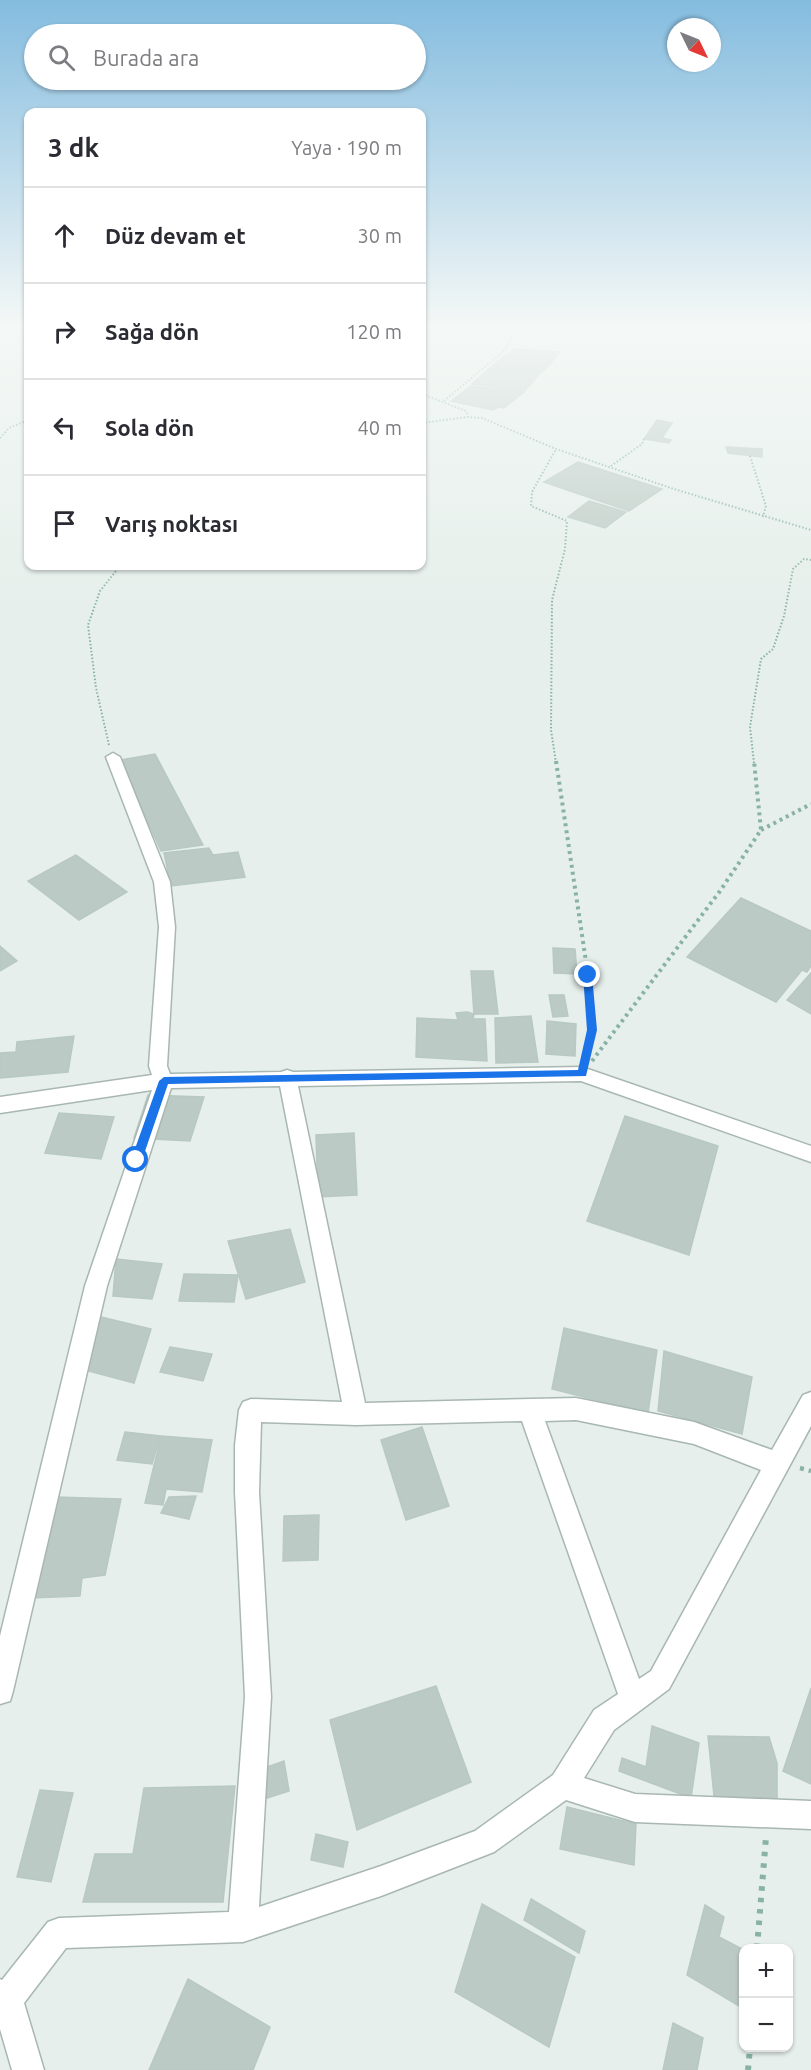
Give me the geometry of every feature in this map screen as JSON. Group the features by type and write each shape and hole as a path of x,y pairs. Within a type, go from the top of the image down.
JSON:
{"street":[{"path":"0,1691 96,1286 164,1081 158,1066 167,927 162,882 113,757"},
{"path":"0,1105 164,1081 287,1077 582,1074 811,1154"},
{"path":"287,1077 356,1414"},
{"path":"28,2070 3,1997 59,1933 243,1927 381,1881 484,1842 563,1785 604,1720 660,1680 811,1403"},
{"path":"243,1927 258,1697 247,1492 247,1445 251,1410 356,1414 576,1409 694,1432 777,1464"},
{"path":"530,1410 633,1699"},
{"path":"563,1785 635,1808 811,1815"}],"path":[{"path":"426,422 448,420"},
{"path":"486,420 556,449 763,517 811,530"},
{"path":"0,438 9,428 24,422"},
{"path":"610,467 642,444 644,439"},
{"path":"556,449 532,492 531,506 567,520 565,549 552,600 551,730 588,975 592,1030 582,1074"},
{"path":"750,456 766,506 763,517"},
{"path":"760,830 750,727 761,659 773,649 784,616 794,569 804,559 811,560"},
{"path":"113,757 96,688 88,625 100,591 117,570"},
{"path":"582,1074 713,901 760,830 811,804"},
{"path":"757,1944 768,1815"},
{"path":"748,2070 750,2052"}],"building":[{"path":"657,420 672,423 662,438 671,440 669,443 644,439"},
{"path":"726,447 762,449 762,457 728,453"},
{"path":"578,462 662,489 629,511 544,482"},
{"path":"589,501 626,512 605,528 568,517"},
{"path":"155,754 203,845 161,851 120,760"},
{"path":"209,848 213,855 238,852 245,877 171,886 164,853"},
{"path":"76,855 127,892 79,920 28,881"},
{"path":"741,898 811,931 811,966 807,972 802,970 776,1002 687,957"},
{"path":"0,946 17,961 0,971"},
{"path":"553,948 575,949 577,974 554,973"},
{"path":"471,971 493,971 498,1014 474,1014"},
{"path":"811,973 811,1014 787,1000"},
{"path":"549,995 564,995 568,1016 553,1017"},
{"path":"456,1013 474,1014 473,1019 485,1019 487,1061 416,1057 417,1018 458,1020"},
{"path":"531,1016 538,1062 496,1063 495,1018"},
{"path":"547,1021 576,1024 575,1056 546,1054"},
{"path":"74,1036 68,1072 0,1078 0,1053 16,1052 17,1042"},
{"path":"148,1095 204,1097 190,1141 134,1138"},
{"path":"59,1113 114,1117 101,1159 45,1153"},
{"path":"625,1116 718,1146 689,1255 587,1221"},
{"path":"354,1133 357,1195 318,1197 316,1135"},
{"path":"290,1229 305,1282 246,1299 228,1241"},
{"path":"116,1259 162,1264 152,1299 113,1296"},
{"path":"184,1274 238,1275 234,1302 179,1301"},
{"path":"101,1317 151,1329 134,1383 85,1370"},
{"path":"564,1328 657,1350 648,1413 552,1389"},
{"path":"170,1347 212,1354 203,1381 160,1372"},
{"path":"664,1351 752,1377 742,1434 658,1411"},
{"path":"422,1427 449,1506 406,1520 381,1440"},
{"path":"125,1432 160,1436 152,1464 117,1460"},
{"path":"161,1436 212,1440 202,1492 166,1489 163,1505 145,1503"},
{"path":"196,1496 189,1519 161,1513 169,1497"},
{"path":"55,1497 121,1499 105,1575 82,1578 80,1596 31,1598"},
{"path":"319,1515 318,1560 283,1561 284,1516"},
{"path":"436,1686 471,1782 357,1830 330,1720"},
{"path":"811,1688 811,1784 783,1771"},
{"path":"652,1726 699,1743 691,1798 619,1771 622,1758 646,1767"},
{"path":"708,1736 769,1737 777,1763 777,1798 714,1796"},
{"path":"284,1761 289,1791 261,1800 256,1771"},
{"path":"235,1786 223,1902 83,1902 95,1854 133,1854 144,1788"},
{"path":"40,1790 73,1793 51,1882 17,1877"},
{"path":"567,1807 636,1824 634,1865 560,1849"},
{"path":"316,1834 348,1842 343,1867 311,1860"},
{"path":"531,1899 585,1931 579,1953 524,1920"},
{"path":"482,1904 575,1957 549,2047 455,1992"},
{"path":"705,1905 724,1917 719,1937 739,1947 739,2006 687,1975"},
{"path":"188,1979 270,2027 253,2070 149,2070"},
{"path":"673,2023 703,2038 697,2070 663,2070"}],"route":[{"path":"136,1160 164,1081 287,1077 582,1074 592,1030 588,975"}]}
